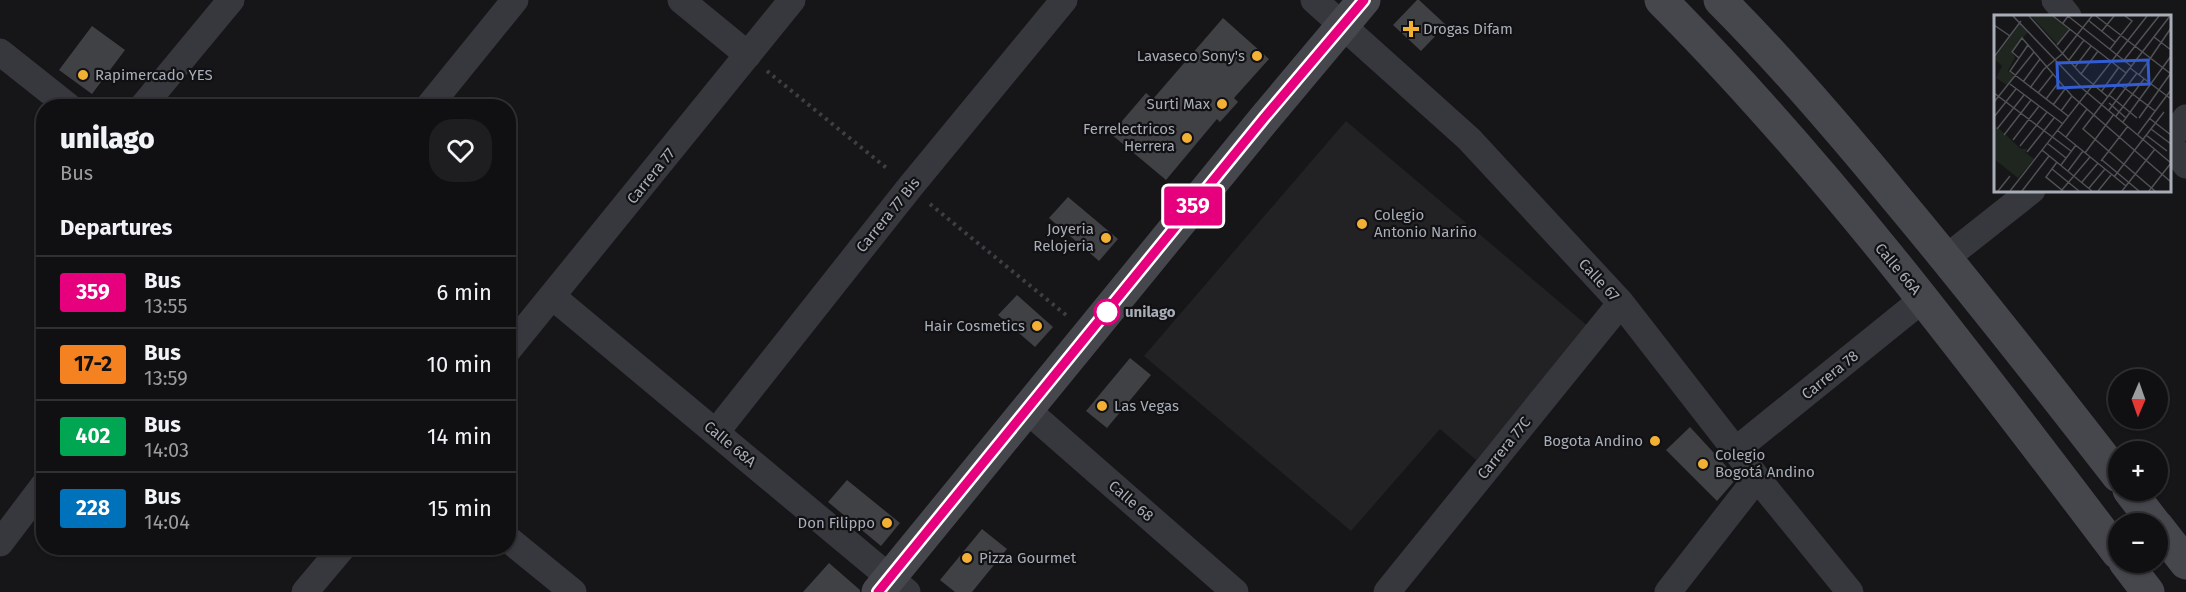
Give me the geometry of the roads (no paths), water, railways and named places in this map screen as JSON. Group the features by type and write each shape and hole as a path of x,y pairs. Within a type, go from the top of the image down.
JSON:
{"street":[{"path":"149,99 231,0"},
{"path":"435,99 515,0"},
{"path":"681,0 748,55"},
{"name":"Carrera 77","path":"516,341 792,0"},
{"name":"Carrera 77 Bis","path":"716,432 910,187 1064,0"},
{"name":"Calle 67","path":"1314,0 1469,139 1621,303 1757,478 1850,592"},
{"path":"892,587 1027,411 1264,118 1364,0"},
{"name":"Calle 66A","path":"1661,0 1765,112 1923,299 2108,540"},
{"path":"1720,0 1850,143 1946,258 2108,463"},
{"path":"2055,0 2067,15"},
{"path":"0,52 59,99"},
{"path":"2171,137 2186,118"},
{"path":"2171,146 2186,165"},
{"path":"1946,258 2029,192"},
{"name":"Calle 68A","path":"553,297 716,432 892,587"},
{"name":"Carrera 78","path":"1736,450 1923,299"},
{"name":"Carrera 77C","path":"1387,592 1621,303"},
{"name":"Calle 68","path":"1027,411 1235,592"},
{"path":"1668,592 1757,478"},
{"path":"0,543 36,496"},
{"path":"2137,501 2147,513"},
{"path":"2168,540 2186,563"},
{"path":"516,545 573,592"},
{"path":"305,592 336,555"},
{"path":"2133,573 2148,592"}],"place":[{"name":"Drogas Difam","path":"1411,29"},
{"name":"Lavaseco Sony's","path":"1257,56"},
{"name":"Rapimercado YES","path":"83,75"},
{"name":"Surti Max","path":"1222,104"},
{"name":"Ferrelectricos Herrera","path":"1187,138"},
{"name":"Colegio Antonio Nariño","path":"1362,224"},
{"name":"Joyeria Relojeria","path":"1106,238"},
{"name":"unilago","path":"1107,312"},
{"name":"Hair Cosmetics","path":"1037,326"},
{"name":"Las Vegas","path":"1102,406"},
{"name":"Bogota Andino","path":"1655,441"},
{"name":"Colegio Bogotá Andino","path":"1703,464"},
{"name":"Don Filippo","path":"887,523"},
{"name":"Pizza Gourmet","path":"967,558"}]}
